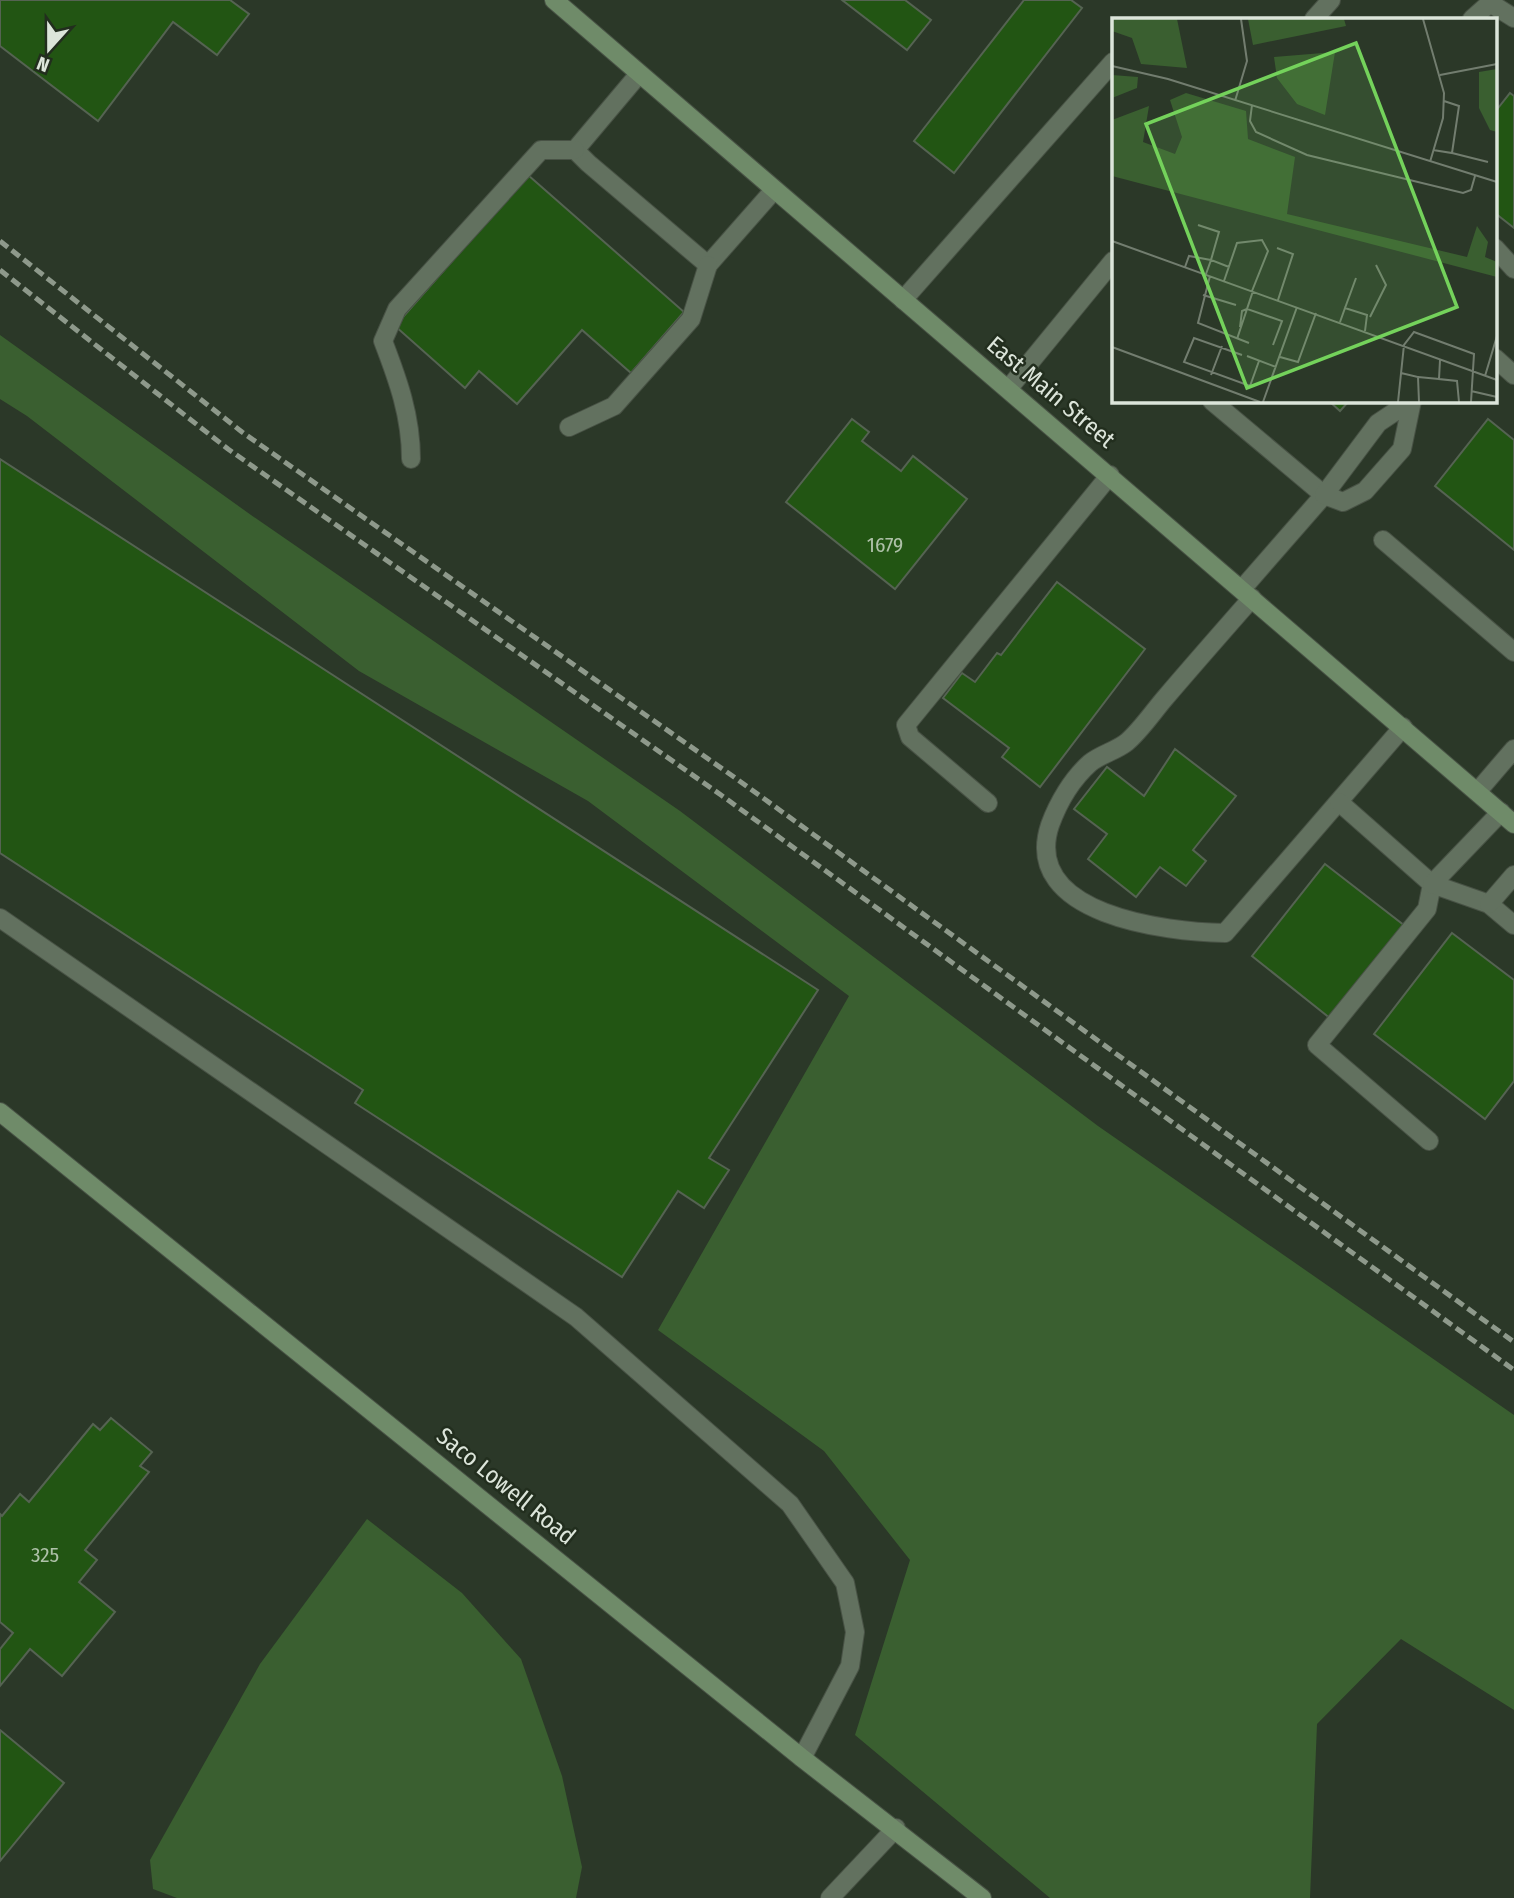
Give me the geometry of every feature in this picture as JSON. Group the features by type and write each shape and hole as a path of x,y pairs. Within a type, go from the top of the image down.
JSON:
{"main road":[{"name":"East Main Street","path":"554,0 1507,818"},
{"name":"Saco Lowell Road","path":"0,1112 802,1758 896,1828 982,1898"}],"street":[{"path":"1315,18 1331,0"},
{"path":"1473,18 1490,3 1507,9"},
{"path":"903,299 1112,63"},
{"path":"575,149 639,74"},
{"path":"411,459 411,433 401,388 383,341 397,309 541,150 575,149 708,265"},
{"path":"569,427 614,406 691,319 708,265 774,190"},
{"path":"1496,249 1514,269"},
{"path":"1009,388 1112,262"},
{"path":"1496,359 1514,375"},
{"path":"1213,402 1324,495 1343,502 1365,491 1402,449 1412,402"},
{"path":"1404,727 1225,933 1174,929 1107,912 1064,890 1049,868 1047,836 1057,805 1090,763 1126,743 1247,593 1378,423 1410,402"},
{"path":"988,803 909,737 906,725 1110,475"},
{"path":"1383,540 1514,652"},
{"path":"1478,791 1514,749"},
{"path":"1339,802 1432,884 1489,904 1514,925"},
{"path":"1429,1141 1317,1045 1427,909 1432,884 1507,818"},
{"path":"1489,904 1514,875"},
{"path":"0,918 576,1317 790,1504 845,1583 855,1632 850,1666 802,1758"},
{"path":"830,1898 896,1828"}],"green space":[{"path":"0,335 251,515 680,811 1098,1126 1514,1415 1514,1710 1401,1639 1317,1724 1310,1898 1050,1898 855,1735 910,1560 824,1451 658,1330 849,996 588,801 359,671 27,416 0,399"},
{"path":"367,1519 462,1593 521,1659 562,1776 582,1867 576,1898 177,1898 153,1889 150,1860 260,1664"}],"building":[{"path":"0,0 230,0 249,14 217,55 173,22 98,121 0,46"},
{"path":"842,0 905,0 931,20 907,50"},
{"path":"1024,0 1071,0 1082,8 954,173 914,141"},
{"path":"1510,93 1514,96 1514,228 1496,214 1496,111"},
{"path":"528,175 684,312 631,373 582,330 517,404 479,371 465,388 395,326"},
{"path":"1330,402 1348,402 1340,411"},
{"path":"852,419 869,432 862,441 901,471 913,456 967,499 895,589 786,502"},
{"path":"1488,419 1514,440 1514,550 1435,486"},
{"path":"0,459 818,990 709,1158 729,1170 704,1208 678,1191 622,1277 355,1103 363,1090 0,853"},
{"path":"1057,582 1145,649 1040,787 1002,757 1009,748 943,698 962,673 975,682 997,653 1001,655"},
{"path":"1175,749 1236,796 1193,850 1206,861 1186,886 1160,867 1136,897 1088,859 1107,834 1074,809 1107,767 1144,796"},
{"path":"1325,864 1405,926 1331,1019 1252,956"},
{"path":"1452,933 1514,980 1514,1081 1485,1119 1374,1034"},
{"path":"111,1418 152,1452 140,1466 149,1472 85,1550 97,1560 79,1582 115,1612 62,1676 30,1649 0,1686 0,1649 13,1633 0,1622 0,1514 2,1516 20,1494 29,1502 93,1424 100,1430"},
{"path":"0,1730 64,1783 0,1861"}],"railway":[{"path":"0,241 242,432 734,777 1514,1342"},
{"path":"0,270 228,449 721,795 1514,1370"}]}
